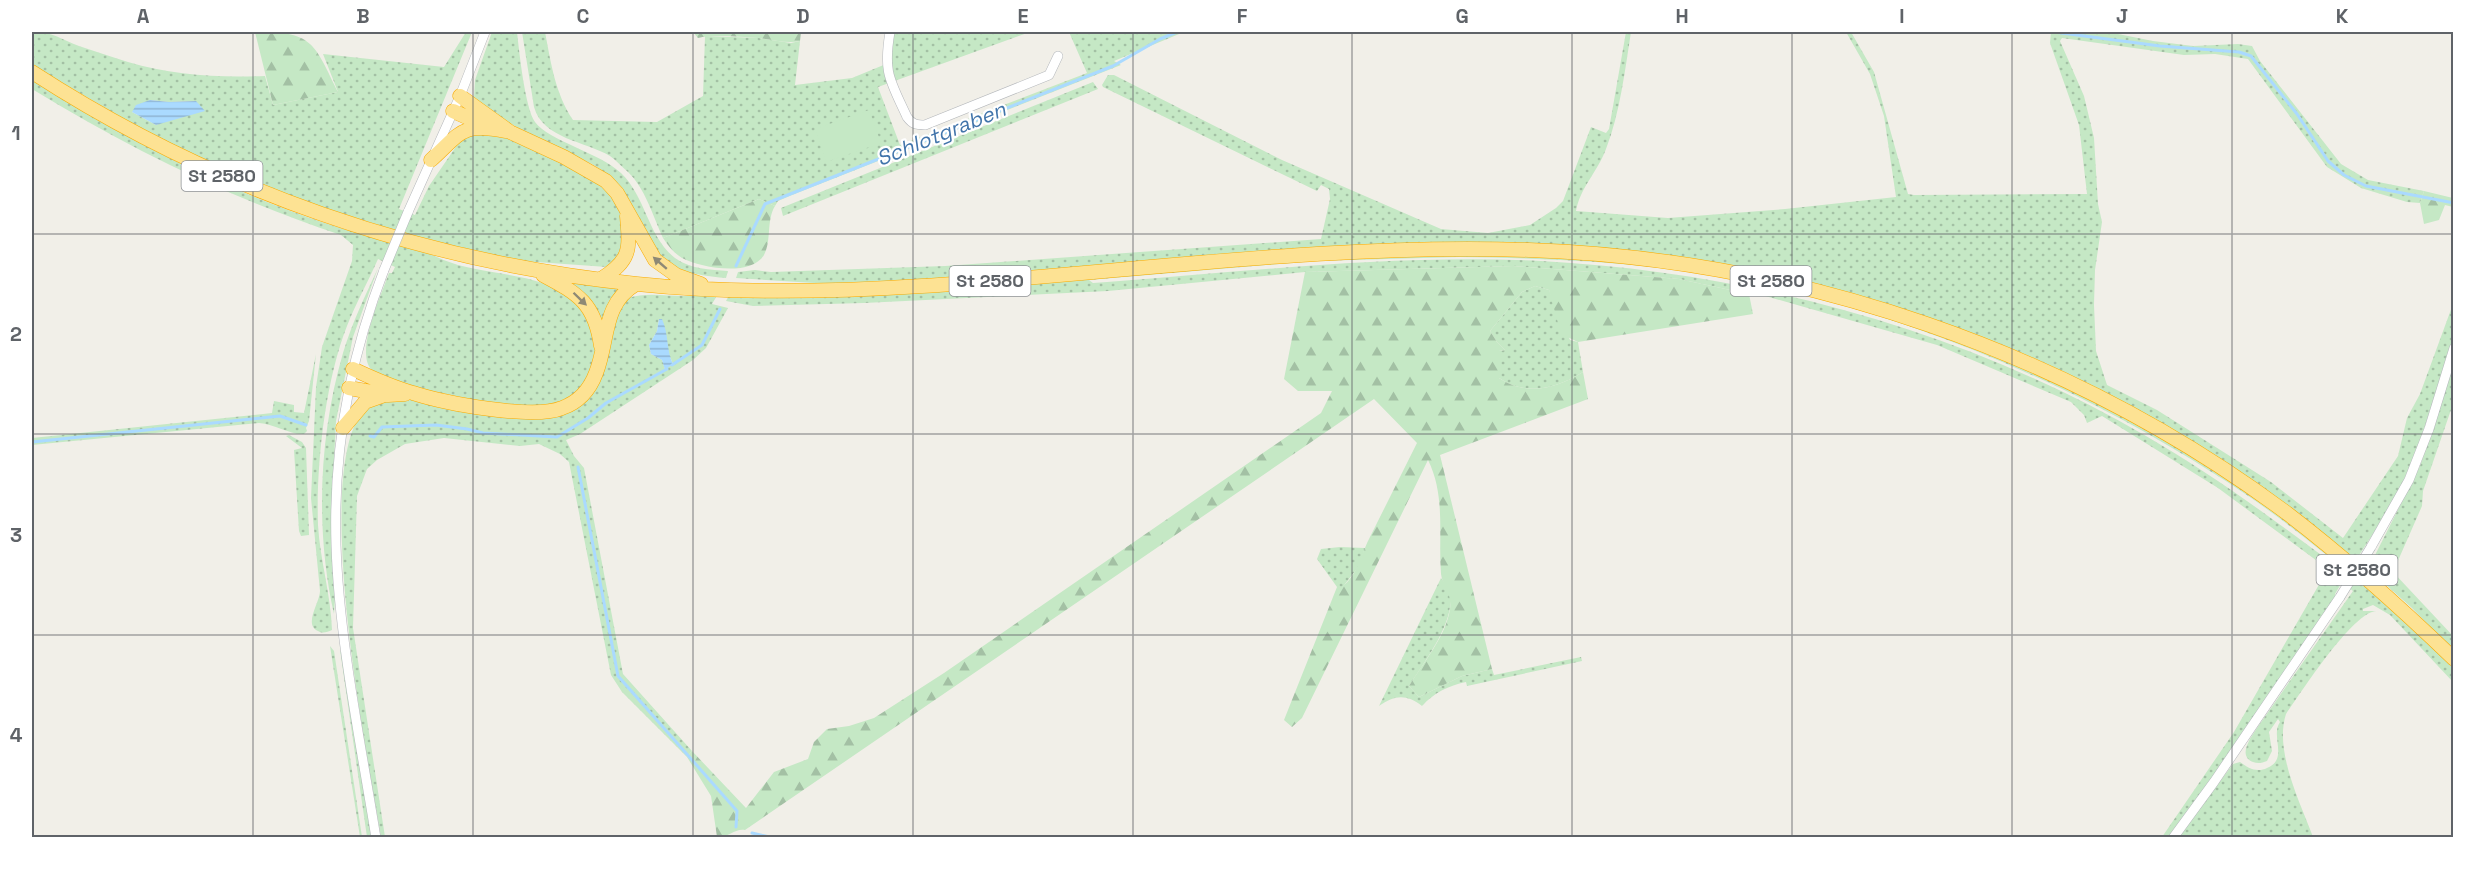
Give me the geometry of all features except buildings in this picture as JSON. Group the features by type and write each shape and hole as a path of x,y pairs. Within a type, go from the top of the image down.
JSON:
{"highway":[{"name":"St 2580","path":"32,72 149,142 270,196 330,218 461,255 530,269 636,284 794,290 916,286 1308,255 1448,249 1527,250 1614,255 1741,274 1836,296 1947,332 2035,367 2138,418 2231,474 2284,511 2370,581 2454,659"},
{"name":"St 2580","path":"459,96 510,132 597,175 612,186 655,260 676,275 712,288"},
{"name":"St 2580","path":"453,111 489,128"},
{"name":"St 2580","path":"431,160 464,130 475,126 510,132"},
{"path":"601,279 616,270 625,258 628,231 626,208"},
{"name":"St 2580","path":"530,269 570,289 586,303 596,321 602,352"},
{"name":"St 2580","path":"353,369 416,394 510,411 552,411 571,404 586,392 596,374 616,301 626,290 636,284"},
{"name":"St 2580","path":"349,388 388,395"},
{"name":"St 2580","path":"343,428 365,402 374,397 416,394"}],"street":[{"path":"376,837 352,692 338,576 336,500 343,428 353,369 366,320 384,270 485,32"},
{"path":"890,32 885,57 887,71 907,117 911,123 917,125 925,125 1049,75 1058,56"},
{"path":"2174,837 2340,597 2371,547 2409,480 2429,429 2454,348"}],"green space":[{"path":"32,32 45,33 115,58 161,70 213,76 265,76 273,105 338,92 323,54 444,67 466,32 472,32 399,209 415,215 429,186 466,132 499,135 572,167 605,189 614,199 622,216 621,255 607,267 522,261 426,240 292,198 160,140 32,65","holes":["150,100 196,101 156,125 132,112"]},
{"path":"255,32 289,34 309,43 323,62 338,92 273,105"},
{"path":"492,32 517,32 525,93 535,122 551,135 600,159 621,173 636,193 659,239 675,258 694,267 728,271 726,278 692,273 669,263 652,245 625,193 608,175 591,164 515,126 474,98 475,80"},
{"path":"522,32 545,32 558,88 573,120 657,122 703,96 705,36 759,38 791,43 800,41 795,85 852,78 886,64 891,32 1030,32 878,87 900,145 1087,73 1069,32 1184,32 1114,61 1121,65 792,195 778,201 775,206 759,199 663,238 644,194 628,172 610,156 555,133 539,118 534,107"},
{"path":"693,32 801,32 800,41 790,42 728,36 698,38"},
{"path":"1626,32 1631,32 1615,121 1603,157 1581,195 1576,211 1668,218 1896,197 1884,116 1870,74 1846,32 1851,32 1874,72 1908,194 1914,195 2087,194 2079,125 2050,43 2051,32 2108,32 2193,46 2238,44 2252,46 2260,61 2341,164 2368,180 2424,191 2420,203 2407,202 2361,188 2327,167 2248,59 2215,54 2184,55 2062,38 2060,41 2084,96 2094,138 2098,204 2102,222 2095,270 2096,351 2107,385 2157,410 2271,482 2343,538 2398,456 2407,418 2420,394 2453,304 2454,335 2417,451 2393,503 2356,560 2207,452 2155,420 2084,382 2009,348 1932,319 1853,294 1773,275 1691,260 1610,250 1530,244 915,281 830,284 736,278 738,272 755,270 771,272 945,266 1321,239 1330,199 1329,189 1321,185 1317,191 1103,87 1108,75 1114,75 1282,160 1441,229 1488,233 1530,225 1563,201 1591,127 1606,133 1609,129"},
{"path":"32,80 175,161 251,195 328,224 430,254 458,265 521,277 557,289 582,306 590,321 595,354 586,379 572,395 553,404 531,407 483,402 384,379 371,369 367,361 366,349 376,307 389,273 392,273 395,267 378,259 354,309 339,348 328,398 320,451 318,525 332,630 323,633 318,631 312,624 320,591 311,498 316,387 322,347 352,261 353,245 341,235 221,189 144,152 32,89"},
{"path":"1093,82 1098,89 783,216 781,208"},
{"path":"869,110 881,143 826,162 815,129"},
{"path":"2424,191 2453,198 2453,207 2445,205 2439,220 2424,224 2420,203"},
{"path":"759,199 775,206 772,212 768,243 764,255 758,262 737,268 701,265 676,254 663,238"},
{"path":"1473,255 1591,260 1679,268 1786,290 1812,297 1741,281 1669,269 1616,263 1459,257 1315,261 1089,280 1093,283 1378,262 1487,259 1620,267 1699,278 1777,293 1854,313 1930,337 2004,365 2076,398 2146,436 2216,480 2328,560 2328,569 2218,488 2102,416 2087,423 2084,415 2071,402 1937,345 1762,295 1679,279 1513,266 1305,272 1108,291 864,303 753,306 726,301 729,295 1343,258"},
{"path":"1513,266 1679,279 1749,294 1753,314 1578,342 1561,334 1549,290 1535,286 1522,292 1490,331 1505,350 1499,351 1499,378 1510,384 1531,389 1552,386 1583,372 1588,399 1440,455 1492,669 1462,676 1419,697 1409,686 1439,639 1450,609 1450,597 1441,574 1437,488 1428,460 1302,718 1292,727 1284,720 1337,587 1342,587 1355,571 1417,443 1374,399 745,830 717,837 711,796 687,757 692,751 746,808 774,772 808,759 814,742 827,729 849,726 874,718 944,673 1321,413 1332,391 1298,391 1284,379 1305,272"},
{"path":"378,268 353,337 336,421 331,524 334,614 328,582 322,516 322,483 329,417 343,353"},
{"path":"566,280 620,286 621,289 611,299 604,329"},
{"path":"1535,286 1549,290 1570,340 1578,342 1583,372 1552,386 1531,389 1510,384 1499,378 1499,351 1505,350 1490,331 1522,292"},
{"path":"718,294 712,304 728,308 706,348 693,360 580,434 566,440 574,456 584,468 623,674 692,751 687,757 622,692 611,675 569,462 560,454 539,444 520,446 444,438 405,444 377,460 367,469 357,496 353,628 385,837 381,837 354,673 346,598 342,525 345,462 359,417 385,398 399,397 430,400 530,419 552,417 595,390 606,364 615,317 628,298 647,295","holes":["659,319 673,364 665,369 662,360 651,354 649,345 657,331"]},
{"path":"1812,297 1864,311 1941,336 2016,365 2089,398 2159,436 2228,479 2293,526 2376,594 2453,668 2453,682 2390,615 2373,605 2363,609 2363,611 2378,611 2368,614 2342,637 2286,714 2283,744 2286,760 2313,837 2178,837 2233,764 2240,762 2249,768 2260,770 2267,768 2277,759 2277,728 2280,722 2278,719 2269,732 2272,751 2267,761 2257,763 2248,759 2247,746 2257,728 2353,591 2342,582 2336,596 2249,726 2169,837 2162,837 2234,732 2328,569 2339,570 2353,578 2350,574 2294,529 2241,491 2150,435 2086,401 1952,342"},
{"path":"316,354 309,421 304,434 259,423 32,445 32,438 272,413 274,401 294,405 294,412 304,413"},
{"path":"2453,365 2453,404 2423,491 2422,506 2393,572 2453,636 2453,651 2412,608 2368,569 2420,466"},
{"path":"289,435 302,442 306,448 309,535 301,536 299,531 294,450 302,448 286,436"},
{"path":"1365,548 1359,566 1342,588 1337,587 1317,559 1321,549"},
{"path":"1441,578 1449,590 1449,614 1431,653 1409,686 1419,697 1462,676 1492,669 1494,675 1581,657 1582,661 1467,686 1466,682 1437,693 1422,706 1411,699 1400,697 1379,706"},
{"path":"330,646 334,651 362,837 360,837"},
{"path":"340,650 343,659 372,837 367,837"}],"water":[{"path":"150,100 196,101 205,111 156,125 132,112 136,105"},
{"path":"659,319 662,319 666,330 673,364 665,370 662,360 651,354 649,345 657,331"}],"waterway":[{"name":"Schlotgraben","path":"736,266 765,204 1113,66 1177,32"},
{"name":"Schlotgraben","path":"2054,32 2160,46 2239,52 2251,56 2297,114 2328,161 2344,175 2366,186 2454,203"},
{"path":"672,365 702,345 720,309"},
{"path":"370,436 374,437 382,427 436,425 483,433 557,437 588,418 606,403 667,369"},
{"path":"32,442 280,416 306,425"},
{"path":"578,467 618,676 737,811 736,827"},
{"path":"752,833 774,838"}]}
